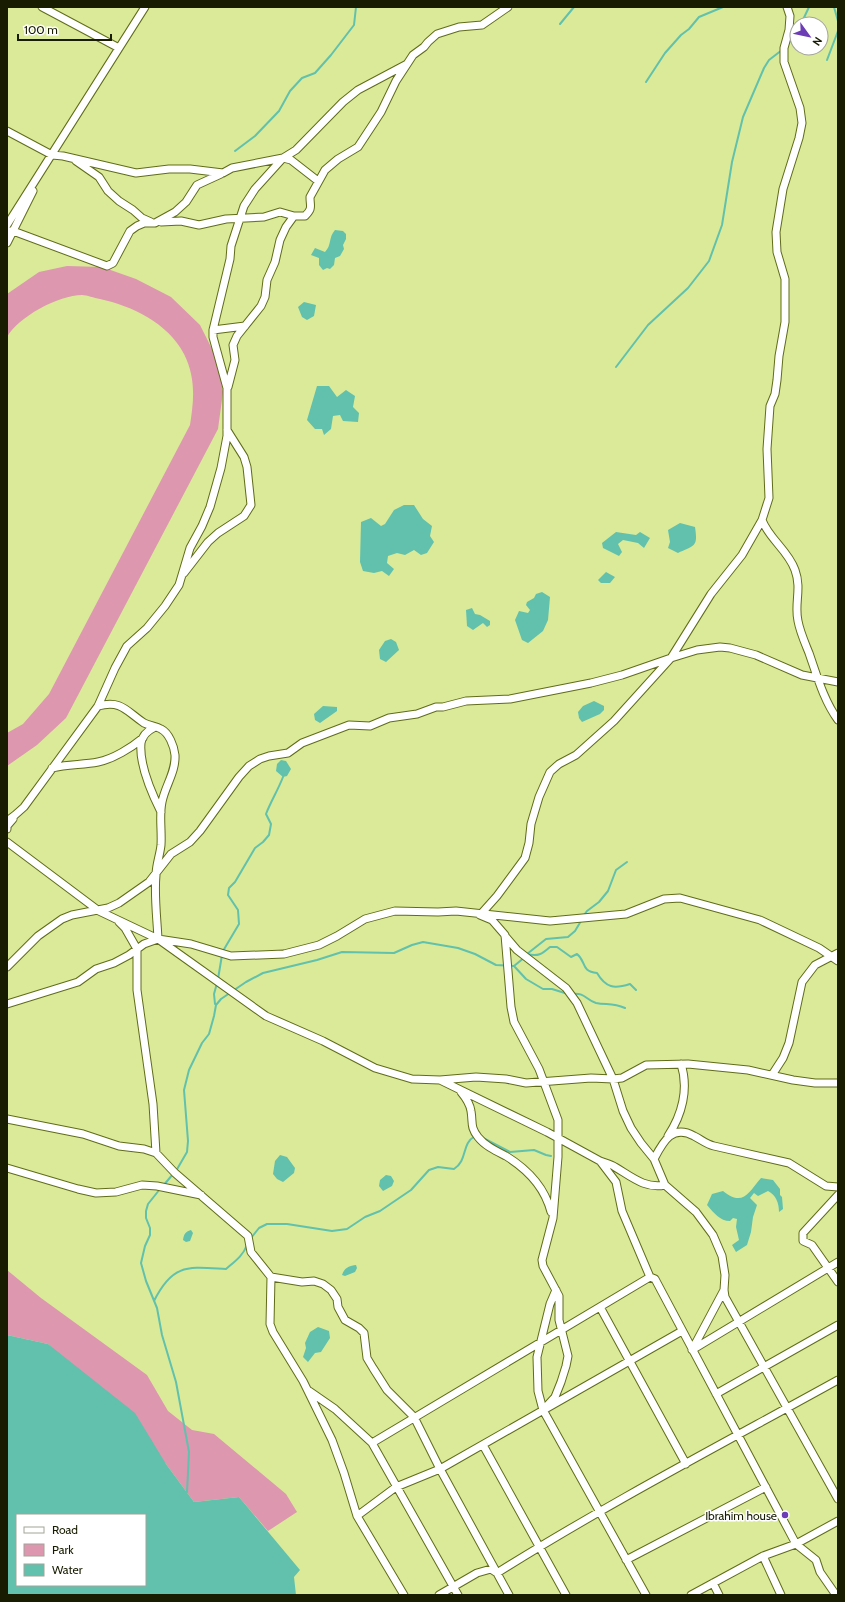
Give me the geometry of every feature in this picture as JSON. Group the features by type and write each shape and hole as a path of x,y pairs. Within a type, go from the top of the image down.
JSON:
{"street":[{"path":"42,7 119,48"},
{"path":"10,231 107,266 114,263 130,231 136,226 144,223 181,221 199,225 215,221 264,217 280,212 294,216 305,216 311,205 310,197 325,170 338,159 358,147 381,112 396,81 413,55 424,48 437,34 459,27 482,25 508,7"},
{"path":"480,915 497,896 525,858 529,843 531,824 539,797 550,772 559,764 576,755 614,721 671,658 711,594 742,555 762,520 769,498 768,449 770,406 777,380 779,356 785,322 785,279 777,252 776,232 783,189 799,138 802,123 800,108 784,62 784,48 789,30 790,16 787,7"},
{"path":"7,225 143,8"},
{"path":"7,829 7,826 24,807 98,706 115,668 127,646 147,628 165,606 179,585 190,548 202,526 216,489 227,429 227,388 213,337 213,330 230,259 231,246 244,206 255,189 284,158 296,150 343,102 358,90 407,64"},
{"path":"7,131 52,155 136,173 183,169 223,173"},
{"path":"7,243 10,231 52,155"},
{"path":"70,158 99,177 108,191 142,218 155,223 175,212 186,202 197,185 232,168 284,158 291,160 318,181"},
{"path":"227,388 235,360 233,345 245,326 252,320 265,297 267,280 275,262 280,240 286,227 294,216"},
{"path":"213,330 245,326"},
{"path":"182,576 208,542 218,533 244,516 251,505 247,467 244,458 232,440 227,429"},
{"path":"762,520 769,536 785,552 795,569 799,584 797,611 798,622 818,679 831,710 838,720"},
{"path":"7,967 38,936 57,922 72,916 99,911 119,903 149,882 171,854 190,842 200,831 239,777 249,766 260,759 269,756 288,753 302,743 349,725 370,726 389,718 417,714 436,707 443,707 466,701 510,699 591,683 622,675 697,650 720,647 756,655 802,675 838,682"},
{"path":"98,706 117,704 127,709 151,727 160,728 167,733 175,754 175,766 162,801 161,844 155,875 158,939"},
{"path":"52,768 100,762 128,749 143,738 149,730 155,727"},
{"path":"143,738 142,748 145,774 161,812"},
{"path":"7,821 16,816"},
{"path":"7,835 10,843 99,911 158,939 266,1016 323,1041 375,1068 412,1079 440,1080 476,1077 526,1083 545,1083 591,1078 622,1078 646,1065 681,1064 748,1070 815,1083 838,1083"},
{"path":"7,1004 78,982 96,969 114,963 144,944 158,939 191,944 231,956 284,954 319,945 365,919 394,910 438,912 456,911 480,915 550,920 607,914 626,914 664,899 680,898 760,920 835,955 838,961"},
{"path":"480,915 492,920 517,950 566,988 574,998 613,1079 623,1111 631,1128 640,1143 654,1159 665,1185 696,1212 713,1235 722,1256 725,1275 725,1297 786,1409 838,1499"},
{"path":"116,919 126,928 137,949 137,990 152,1104 156,1153"},
{"path":"505,935 510,1007 514,1022 545,1083 558,1120 559,1139 553,1218 542,1260 543,1266 559,1296 561,1331 568,1356 555,1397 543,1410"},
{"path":"772,1075 783,1058 789,1043 802,982 815,965 835,955"},
{"path":"654,1159 676,1123 681,1111 684,1072 681,1064"},
{"path":"440,1080 600,1161 614,1166 629,1177 647,1185 657,1187 665,1185"},
{"path":"459,1090 469,1104 472,1127 479,1138 486,1145 525,1169 548,1201 553,1218"},
{"path":"7,1119 83,1134 119,1146 144,1149 156,1153 175,1173 248,1236 252,1252 271,1277 270,1324 273,1332 307,1390 332,1440 357,1516 404,1595"},
{"path":"668,1136 676,1132 682,1132 694,1136 704,1143 714,1146 789,1163 826,1186 838,1187"},
{"path":"600,1161 616,1182 622,1210 650,1277 655,1279 796,1544 816,1560 820,1572 836,1595"},
{"path":"7,1168 96,1193 116,1192 142,1185 157,1186 202,1195"},
{"path":"838,1195 803,1233 802,1241 812,1246 829,1267 838,1282"},
{"path":"692,1350 838,1262"},
{"path":"271,1277 302,1282 314,1281 323,1284 331,1290 337,1298 338,1307 345,1320 364,1333 367,1358 378,1378 387,1390 414,1417 440,1469 509,1595"},
{"path":"372,1443 650,1277"},
{"path":"556,1290 550,1304 537,1357 538,1391 543,1410 646,1595"},
{"path":"692,1350 724,1290"},
{"path":"600,1307 686,1464"},
{"path":"716,1394 838,1325"},
{"path":"357,1516 396,1487 440,1469 682,1331"},
{"path":"497,1573 539,1546 599,1512 838,1380"},
{"path":"307,1390 335,1409 372,1443 458,1595"},
{"path":"483,1444 566,1595"},
{"path":"626,1560 766,1487"},
{"path":"692,1595 763,1556 796,1544 838,1521"},
{"path":"763,1556 781,1595"},
{"path":"439,1595 478,1573 491,1569 497,1573"},
{"path":"713,1584 719,1595"}],"green space":[{"path":"67,266 102,267 136,279 171,297 200,325 217,359 223,392 218,429 66,718 37,745 7,766 7,733 23,724 49,694 190,425 193,389 191,372 184,354 169,333 136,311 112,302 88,296 73,296 40,308 12,329 7,337 7,294 39,272"},
{"path":"7,1270 41,1298 147,1375 168,1411 192,1430 214,1434 286,1494 297,1512 268,1531 239,1497 194,1502 166,1464 48,1344 7,1335"}],"water":[{"path":"335,230 343,231 346,234 346,239 343,245 344,249 340,256 335,258 334,265 330,269 327,268 323,270 319,265 319,258 311,255 315,248 325,252 329,247 331,236"},
{"path":"304,302 316,305 314,316 307,320 302,317 298,307"},
{"path":"317,386 329,386 337,397 346,390 355,396 353,407 359,413 358,422 343,421 340,415 333,416 331,429 324,435 322,429 315,429 307,420"},
{"path":"404,505 414,505 423,519 432,526 430,536 434,542 427,553 421,555 414,550 405,555 397,553 388,556 387,563 394,569 389,576 382,571 374,573 363,571 360,562 361,522 371,518 381,526 385,524 394,510"},
{"path":"680,523 695,527 696,538 692,547 678,553 668,548 670,542 668,530"},
{"path":"616,532 636,535 640,532 650,538 644,548 638,543 623,540 618,544 622,552 619,556 603,548 602,543"},
{"path":"606,572 615,577 610,583 601,583 598,580"},
{"path":"542,592 550,597 548,620 543,631 528,643 522,640 515,620 519,611 528,613 530,610 526,605 527,602 534,598 536,594"},
{"path":"472,608 475,614 480,615 490,621 490,625 487,627 483,623 473,630 467,626 466,610"},
{"path":"391,639 396,642 399,650 386,662 380,659 379,650 385,641"},
{"path":"594,701 604,706 604,710 600,714 582,722 579,718 578,712 583,706"},
{"path":"323,706 337,707 337,711 320,723 315,720 314,714"},
{"path":"281,760 286,761 291,769 287,776 283,777 276,771 277,764"},
{"path":"280,1155 287,1157 295,1168 294,1173 283,1182 277,1179 273,1174 275,1161"},
{"path":"386,1175 391,1176 394,1181 392,1186 383,1191 379,1186 380,1180"},
{"path":"761,1178 773,1180 780,1189 783,1209 779,1212 776,1200 768,1191 758,1196 754,1193 750,1198 757,1205 753,1217 751,1232 747,1245 736,1252 732,1245 739,1240 736,1227 737,1219 733,1218 730,1221 723,1220 707,1205 712,1194 723,1191 736,1198 745,1196"},
{"path":"191,1230 193,1233 190,1241 186,1242 183,1240 184,1235 186,1232"},
{"path":"356,1265 357,1268 355,1272 345,1276 342,1275 347,1268"},
{"path":"318,1327 329,1331 330,1338 321,1352 315,1353 308,1362 303,1357 306,1348 305,1343 310,1332"},
{"path":"7,1335 48,1344 135,1413 166,1464 194,1502 239,1497 300,1570 294,1577 296,1595 7,1595"}],"waterway":[{"path":"235,151 255,136 279,111 290,91 302,78 315,73 331,55 354,25 356,7"},
{"path":"560,24 574,7"},
{"path":"646,82 665,53 699,17 723,7"},
{"path":"805,16 809,7"},
{"path":"834,7 838,21"},
{"path":"827,60 838,31"},
{"path":"616,367 648,325 688,288 709,261 722,225 732,162 743,117 764,68 769,60 782,50"},
{"path":"223,951 239,924 238,910 228,895 229,888 235,882 255,848 269,835 271,824 266,814 283,777"},
{"path":"584,915 599,902 608,891 616,870 627,862"},
{"path":"527,954 546,939 568,937 575,931 581,921"},
{"path":"176,1171 187,1152 188,1141 184,1090 189,1070 202,1043 209,1034 216,1005 221,999 246,982 263,973 317,960 342,952 394,953 423,942 458,948 475,954 496,965 514,966 525,957"},
{"path":"527,954 537,955 550,947 557,947 571,957 577,954 586,968 597,973 607,984 615,987 630,984 636,990"},
{"path":"218,979 222,955"},
{"path":"514,966 526,979 543,989 552,989 568,994"},
{"path":"215,1004 214,994 217,983"},
{"path":"572,994 583,995 596,1003 621,1006 625,1008"},
{"path":"251,1238 259,1228 267,1224 287,1224 332,1231 347,1229 365,1217 380,1211 411,1190 429,1170 438,1167 454,1169 461,1161 468,1143 475,1136"},
{"path":"483,1138 510,1152 534,1150 551,1156"},
{"path":"163,1186 173,1174"},
{"path":"160,1189 148,1204 146,1211 150,1235 145,1246 141,1263 146,1281 157,1308 162,1335 176,1382 189,1452 187,1492"},
{"path":"154,1301 161,1289 175,1274 192,1268 226,1269 241,1256 247,1245"}],"place":[{"name":"Ibrahim house","path":"785,1515"}]}
